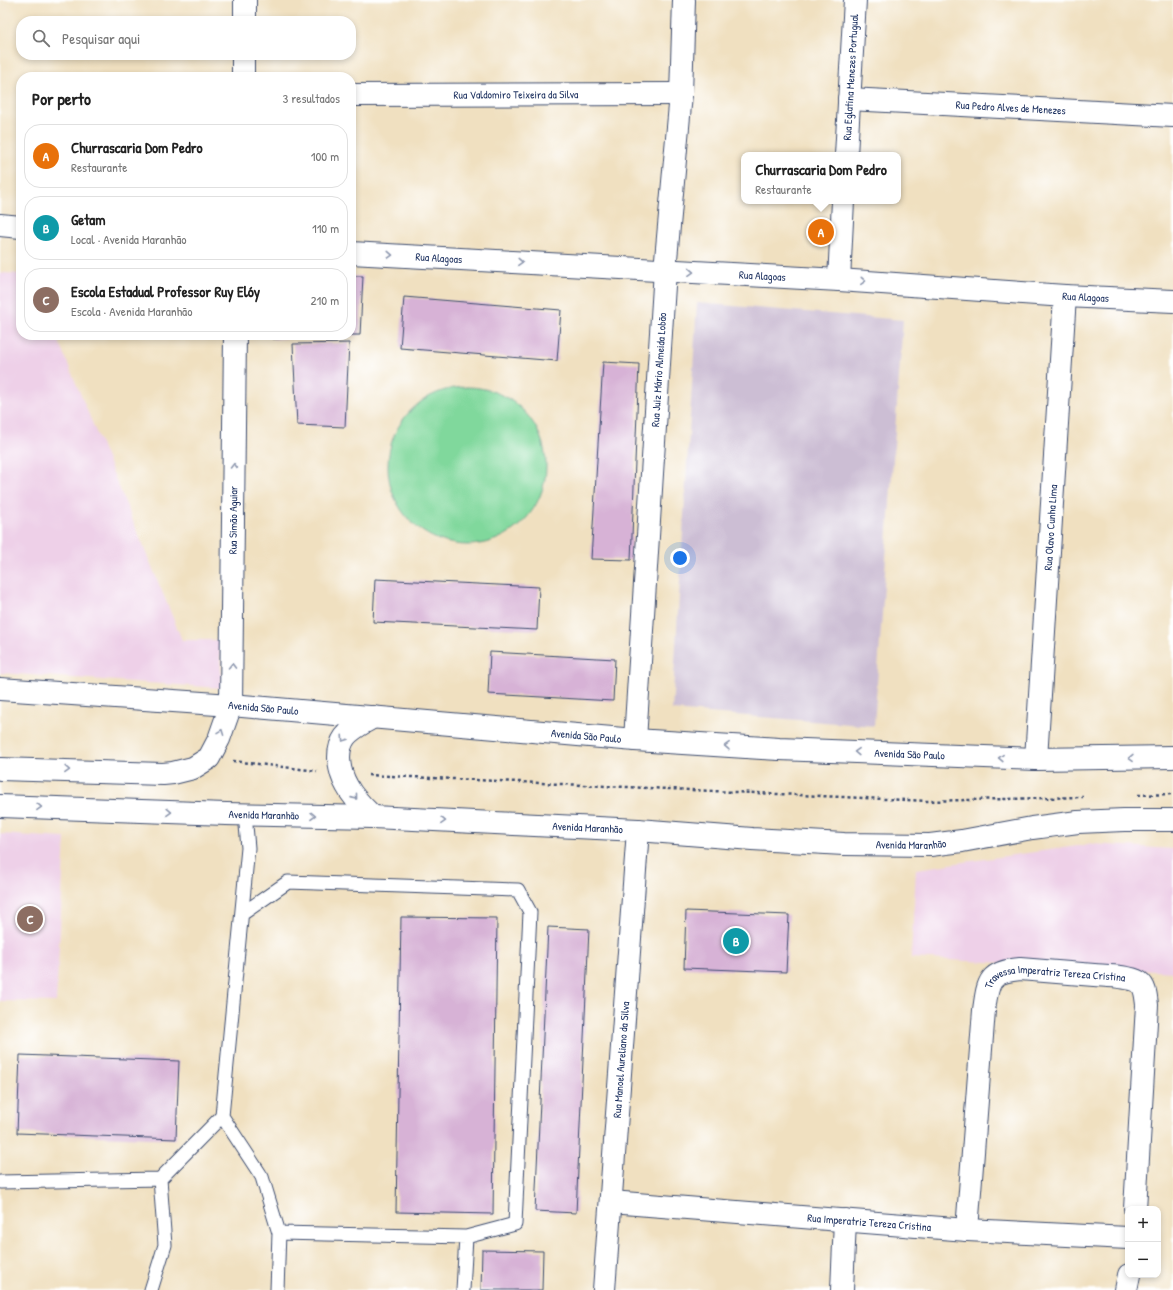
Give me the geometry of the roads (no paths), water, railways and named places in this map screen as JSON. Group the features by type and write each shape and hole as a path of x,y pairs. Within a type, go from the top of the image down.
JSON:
{"street":[{"path":"244,16 245,0"},
{"name":"Rua Juiz Mário Almeida Lobão","path":"635,740 665,270 681,94 684,0"},
{"name":"Rua Eglatina Menezes Portugual","path":"846,152 855,0"},
{"path":"243,60 243,72"},
{"name":"Rua Valdomiro Teixeira da Silva","path":"356,95 681,94"},
{"name":"Rua Pedro Alves de Menezes","path":"849,99 1173,116"},
{"path":"839,280 844,204"},
{"path":"0,225 16,227"},
{"name":"Rua Alagoas","path":"356,252 839,280 1065,296 1173,301"},
{"name":"Rua Olavo Cunha Lima","path":"1036,759 1065,296"},
{"name":"Rua Simão Aguiar","path":"0,769 163,774 193,768 209,758 219,738 231,705 235,340"},
{"name":"Avenida São Paulo","path":"0,689 231,705 635,740 778,749 1036,759 1173,757"},
{"path":"373,717 352,730 346,736 340,745 339,756 342,774 348,787 373,817"},
{"name":"Avenida Maranhão","path":"0,806 373,817 638,830 752,839 844,844 930,845 1078,822 1173,820"},
{"name":"Rua Manoel Aureliano da Silva","path":"604,1290 638,830"},
{"name":"Travessa Imperatriz Tereza Cristina","path":"967,1230 987,987 989,982 996,976 1010,970 1020,969 1112,976 1129,979 1140,983 1143,988 1147,1005 1135,1206"},
{"name":"Rua Imperatriz Tereza Cristina","path":"611,1202 967,1230 1125,1238"},
{"path":"842,1290 845,1220"},
{"path":"1126,1290 1128,1278"}],"lane":[{"path":"0,1182 160,1179 222,1116 248,848 245,814"},
{"path":"242,914 288,882 518,890 530,912 515,1224 466,1236 278,1233"},
{"path":"222,1116 262,1177 278,1233 277,1290"},
{"path":"151,1290 165,1245 160,1179"},
{"path":"462,1290 466,1236"}],"place":[{"name":"Churrascaria Dom Pedro","path":"821,232"},
{"name":"Escola Estadual Professor Ruy Elóy","path":"30,919"},
{"name":"Getam","path":"736,941"}]}
